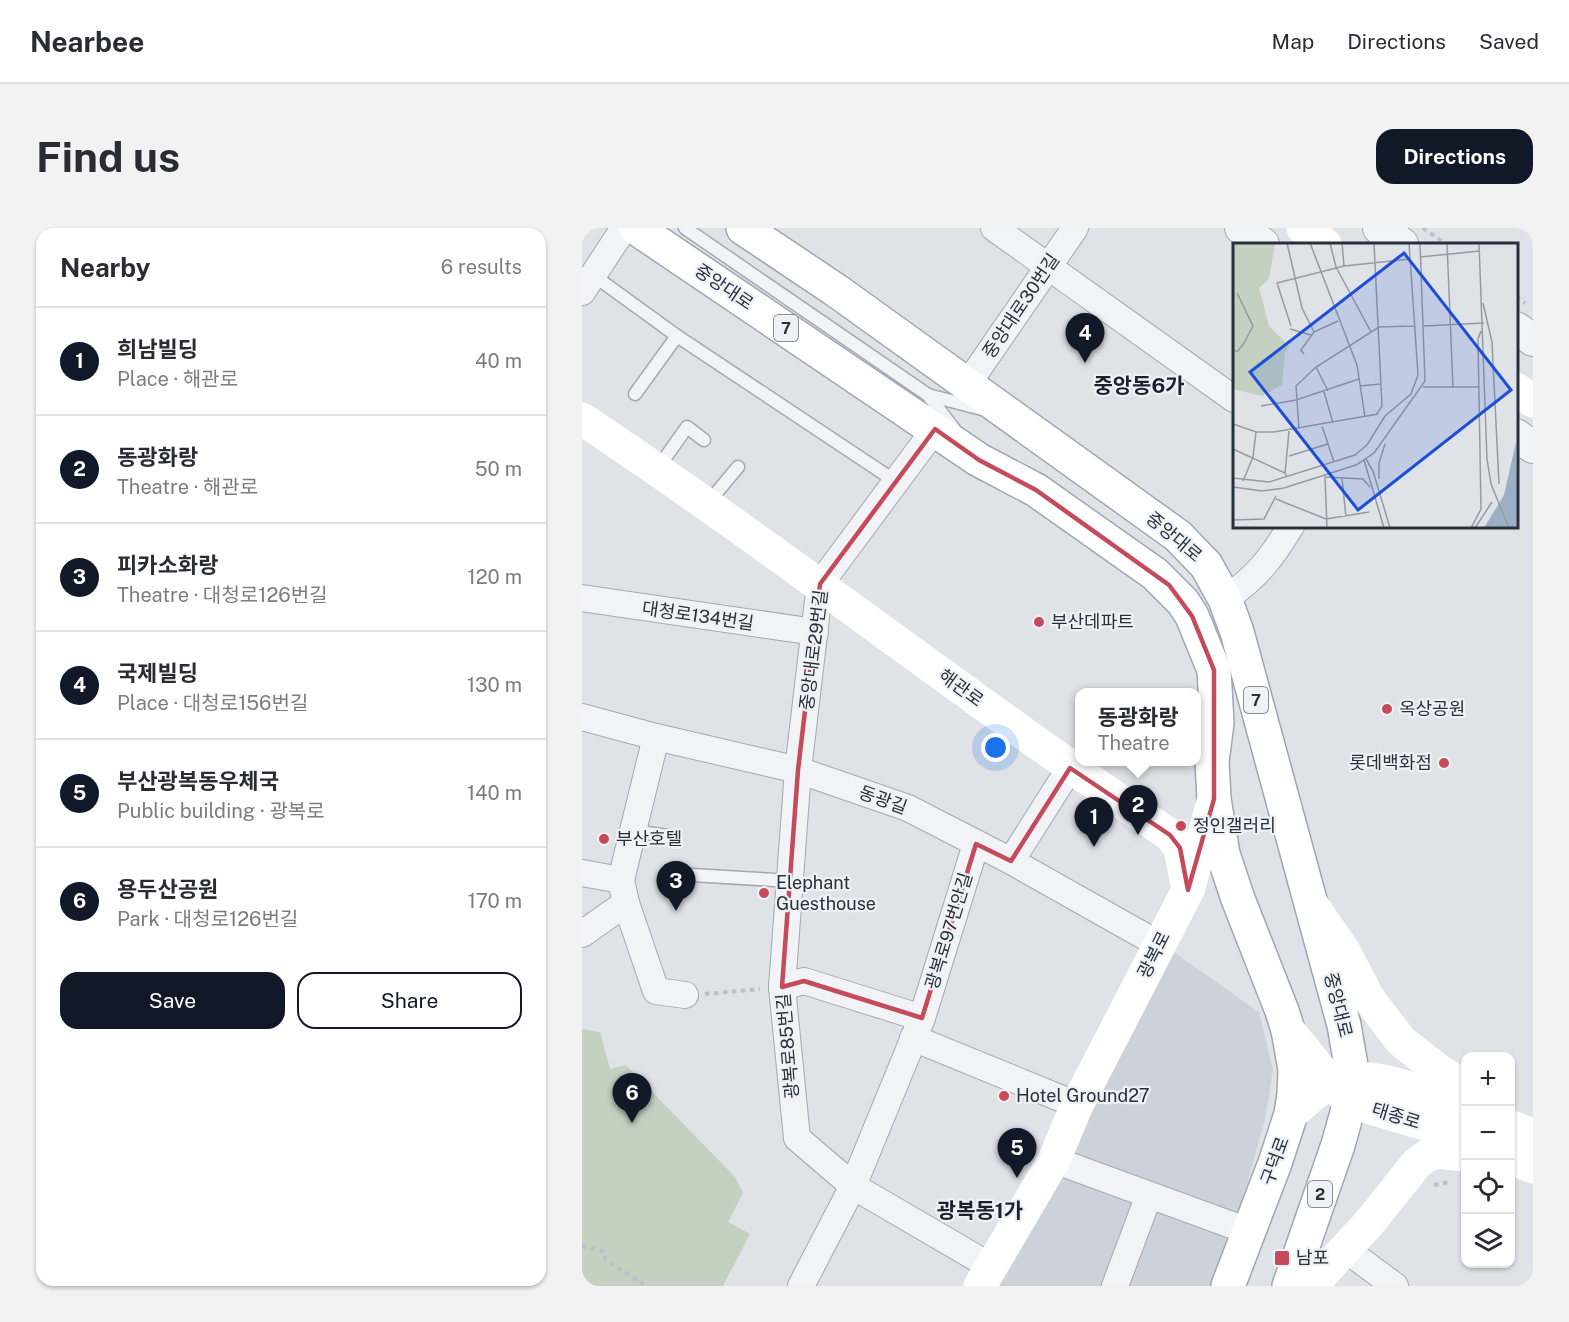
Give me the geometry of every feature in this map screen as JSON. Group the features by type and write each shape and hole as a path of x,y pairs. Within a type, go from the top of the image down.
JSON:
{"main road":[{"name":"중앙대로","path":"636,228 979,460 1036,490 1155,574 1183,602 1192,616 1214,670 1217,723 1212,761 1223,854 1288,1030"},
{"name":"중앙대로","path":"743,228 837,291 1178,536 1206,565 1225,599 1237,632 1344,1025 1345,1087"},
{"path":"1303,228 1324,243"},
{"path":"1518,390 1533,401"},
{"name":"해관로","path":"582,419 820,584 1070,768 1170,836 1180,848 1188,890"},
{"name":"광복로","path":"985,1276 1054,1160 1077,1105 1188,890 1215,799"},
{"path":"1311,904 1344,951 1369,999 1401,1041 1461,1085"},
{"path":"1288,1030 1345,1087 1307,1100 1291,1114"},
{"name":"구덕로","path":"1228,1286 1275,1163 1291,1114 1295,1070 1288,1030"},
{"name":"태종로","path":"1345,1087 1418,1089 1461,1106"},
{"name":"태종로","path":"1345,1087 1461,1138"},
{"name":"2","path":"1289,1286 1338,1145 1345,1087"},
{"path":"1311,1286 1370,1222 1417,1163 1433,1152 1461,1155"}],"street":[{"path":"587,283 624,228"},
{"path":"994,228 1233,398"},
{"name":"중앙대로30번길","path":"967,385 1076,228"},
{"path":"1241,228 1262,243"},
{"path":"1379,228 1401,243"},
{"path":"1518,329 1533,340"},
{"name":"중앙대로29번길","path":"798,770 820,584 935,429"},
{"path":"1518,436 1533,447"},
{"path":"1225,599 1244,585 1270,560 1290,528"},
{"name":"대청로134번길","path":"582,598 815,632"},
{"name":"동광길","path":"582,717 798,770 908,808 1011,861 1160,945"},
{"path":"656,737 633,831 623,891 656,991 685,995"},
{"path":"1011,861 1070,768"},
{"name":"광복로85번길","path":"798,770 782,987 797,1138 853,1186 985,1276"},
{"name":"광복로97번안길","path":"853,1186 917,1028 976,844"},
{"path":"582,873 623,891"},
{"path":"582,934 623,891"},
{"path":"782,987 804,981 917,1028 1077,1105"},
{"path":"1054,1160 1248,1232"},
{"path":"801,1286 853,1186"},
{"path":"1115,1286 1149,1195"},
{"path":"1345,1249 1395,1286"}],"lane":[{"path":"685,228 928,395 979,460"},
{"path":"587,283 677,336 895,481"},
{"path":"636,394 677,336"},
{"path":"928,395 1012,417"},
{"path":"657,469 687,427 704,440"},
{"path":"706,504 738,467"},
{"path":"633,831 668,836"},
{"path":"692,875 791,881"}],"path":[{"path":"1424,228 1445,243"},
{"path":"685,995 782,987"},
{"path":"582,1246 603,1251 605,1259 646,1286"}],"highlighted area":[{"path":"935,429 979,460 1036,490 1169,585 1192,616 1214,670 1214,799 1188,890 1180,848 1170,835 1070,768 1011,861 976,844 922,1018 804,981 782,987 798,770 820,584"}],"shaded area":[{"path":"1162,944 1259,1012 1273,1070 1265,1120 1235,1226 1211,1286 981,1286"}],"green space":[{"path":"582,1029 600,1032 610,1069 626,1065 735,1177 743,1193 728,1222 750,1234 723,1286 582,1286"}],"place":[{"name":"국제빌딩","path":"1085,363"},
{"name":"부산데파트","path":"1039,622"},
{"name":"옥상공원","path":"1387,709"},
{"name":"롯데백화점","path":"1444,763"},
{"name":"정인갤러리","path":"1181,826"},
{"name":"동광화랑","path":"1138,835"},
{"name":"부산호텔","path":"604,839"},
{"name":"희남빌딩","path":"1094,847"},
{"name":"Elephant Guesthouse","path":"764,893"},
{"name":"피카소화랑","path":"676,911"},
{"name":"Hotel Ground27","path":"1004,1096"},
{"name":"용두산공원","path":"632,1123"},
{"name":"부산광복동우체국","path":"1017,1178"},
{"name":"남포","path":"1282,1258"}],"district":[{"name":"중앙동6가","path":"1139,386"},
{"name":"광복동1가","path":"980,1211"}]}
